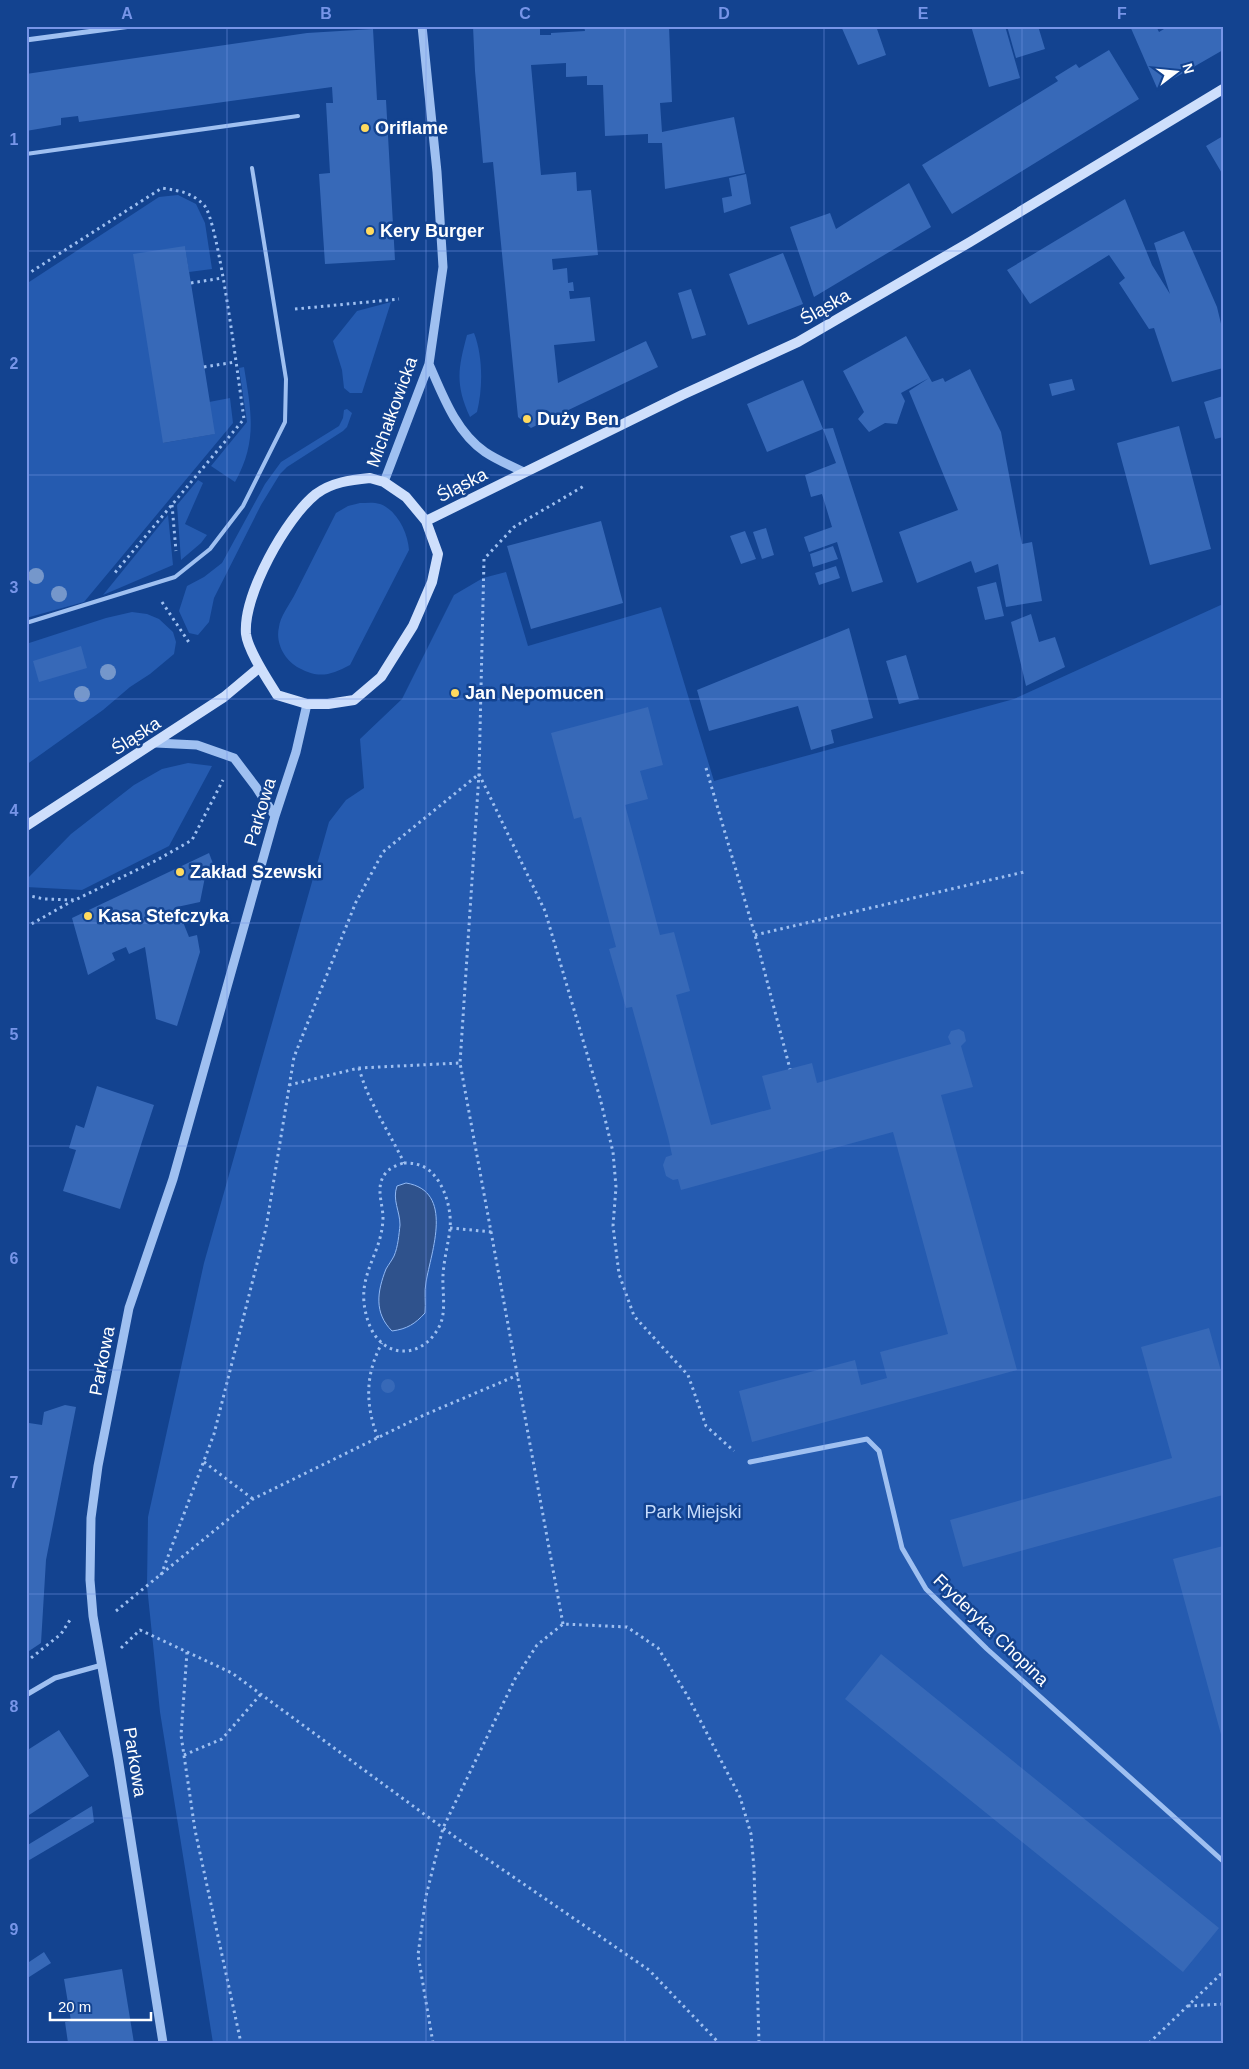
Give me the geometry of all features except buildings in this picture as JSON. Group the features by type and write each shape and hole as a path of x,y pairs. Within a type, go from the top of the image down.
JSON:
{"main road":[{"name":"Śląska","path":"426,521 682,395 798,342 970,242 1223,89"},
{"path":"370,478 384,482 406,497 426,521 438,554 432,582 413,626 381,677 354,700 328,704 307,704 277,695 260,667 246,635 249,604 264,568 298,512 317,493 342,481 370,478"},
{"name":"Śląska","path":"26,826 224,697 260,667"}],"street":[{"path":"26,40 131,26"},
{"name":"Michałkowicka","path":"384,482 429,364 443,266 437,172 422,26"},
{"path":"429,364 452,414 467,437 485,453 524,472"},
{"name":"Parkowa","path":"163,2043 93,1616 90,1580 91,1518 98,1466 129,1308 173,1179 275,816 296,752 307,704"},
{"path":"156,743 197,745 234,758 275,816"},
{"name":"Fryderyka Chopina","path":"750,1462 867,1439 879,1451 902,1548 926,1589 987,1649 1223,1861"},
{"path":"26,1695 55,1678 102,1665"}],"lane":[{"path":"26,154 298,116"},
{"path":"26,623 178,574 210,549 243,506 285,422 286,379 252,168"}],"path":[{"path":"26,275 162,188 186,192 205,206 217,242 244,419 88,603"},
{"path":"191,283 222,278"},
{"path":"276,311 399,299"},
{"path":"204,367 235,362"},
{"path":"563,1624 460,1063 479,774 484,559 514,527 584,486"},
{"path":"172,504 178,574"},
{"path":"151,584 190,644"},
{"path":"26,927 192,840 234,758"},
{"path":"706,768 755,935 790,1069"},
{"path":"161,1575 214,1434 266,1228 294,1057 356,902 383,852 479,774"},
{"path":"479,774 545,911 600,1098 613,1152 616,1187 613,1226 619,1274 634,1316 688,1375 706,1426 728,1446 750,1462"},
{"path":"755,935 1024,872"},
{"path":"26,895 44,899 75,900"},
{"path":"290,1085 359,1068 460,1063"},
{"path":"359,1068 370,1100 388,1130 404,1163"},
{"path":"404,1163 416,1163 427,1168 440,1183 448,1205 450,1228 443,1274 443,1308 440,1326 432,1338 417,1348 404,1351 391,1350 377,1339 368,1323 363,1303 365,1277 383,1230 383,1215 379,1191 384,1174 393,1167 404,1163"},
{"path":"450,1228 492,1232"},
{"path":"378,1438 370,1416 368,1386 373,1358 382,1343"},
{"path":"116,1611 253,1499 424,1415 518,1375"},
{"path":"203,1462 253,1499"},
{"path":"26,1662 62,1634 70,1620"},
{"path":"433,2043 418,1955 426,1896 443,1828 514,1679 537,1645 563,1624 627,1627 658,1648 687,1695 740,1797 752,1843 759,2043"},
{"path":"102,1665 140,1630 232,1673 443,1828 649,1970 719,2043"},
{"path":"187,1652 181,1736 195,1830 241,2043"},
{"path":"184,1754 222,1739 261,1694"},
{"path":"1149,2043 1223,1972"},
{"path":"1188,2006 1223,2004"}],"green space":[{"path":"178,195 196,204 205,223 212,269 189,272 185,247 163,443 214,434 209,402 230,398 233,423 84,602 26,618 26,284 159,197"},
{"path":"391,302 362,393 350,393 344,388 342,370 333,341 357,311"},
{"path":"474,333 479,352 481,383 477,412 470,417 462,395 459,376 467,335"},
{"path":"244,367 249,398 250,439 247,453 235,482 211,466 247,422 239,368"},
{"path":"347,409 352,413 347,427 343,431 287,467 280,474 261,505 214,598 209,622 198,635 189,633 179,611 187,586 204,577 222,563 265,484 281,462 339,426 344,410"},
{"path":"198,480 203,483 185,524 207,535 201,543 181,560 177,505"},
{"path":"360,503 378,503 392,511 404,530 409,550 350,665 331,673 313,674 294,665 285,656 278,639 280,623 336,513 348,506"},
{"path":"168,515 173,565 103,595"},
{"name":"Park Miejski","path":"506,572 528,646 661,607 714,781 1014,699 1223,604 1223,2043 213,2043 160,1712 147,1586 148,1517 204,1263 329,822 346,800 364,788 360,739 402,699 454,595 483,578"},
{"path":"132,612 147,614 159,619 173,632 176,642 174,654 103,710 26,765 26,644 106,618"},
{"path":"188,763 212,766 169,846 82,890 26,887 26,880 71,834 134,785 162,769"}],"shaded area":[{"path":"406,1183 421,1188 430,1198 435,1210 435,1240 425,1286 425,1313 410,1325 392,1331 382,1317 379,1294 386,1269 394,1256 398,1240 400,1225 396,1201 397,1186"}],"place":[{"name":"Oriflame","path":"365,128"},
{"name":"Kery Burger","path":"370,231"},
{"name":"Duży Ben","path":"527,419"},
{"name":"Jan Nepomucen","path":"455,693"},
{"name":"Zakład Szewski","path":"180,872"},
{"name":"Kasa Stefczyka","path":"88,916"}]}
